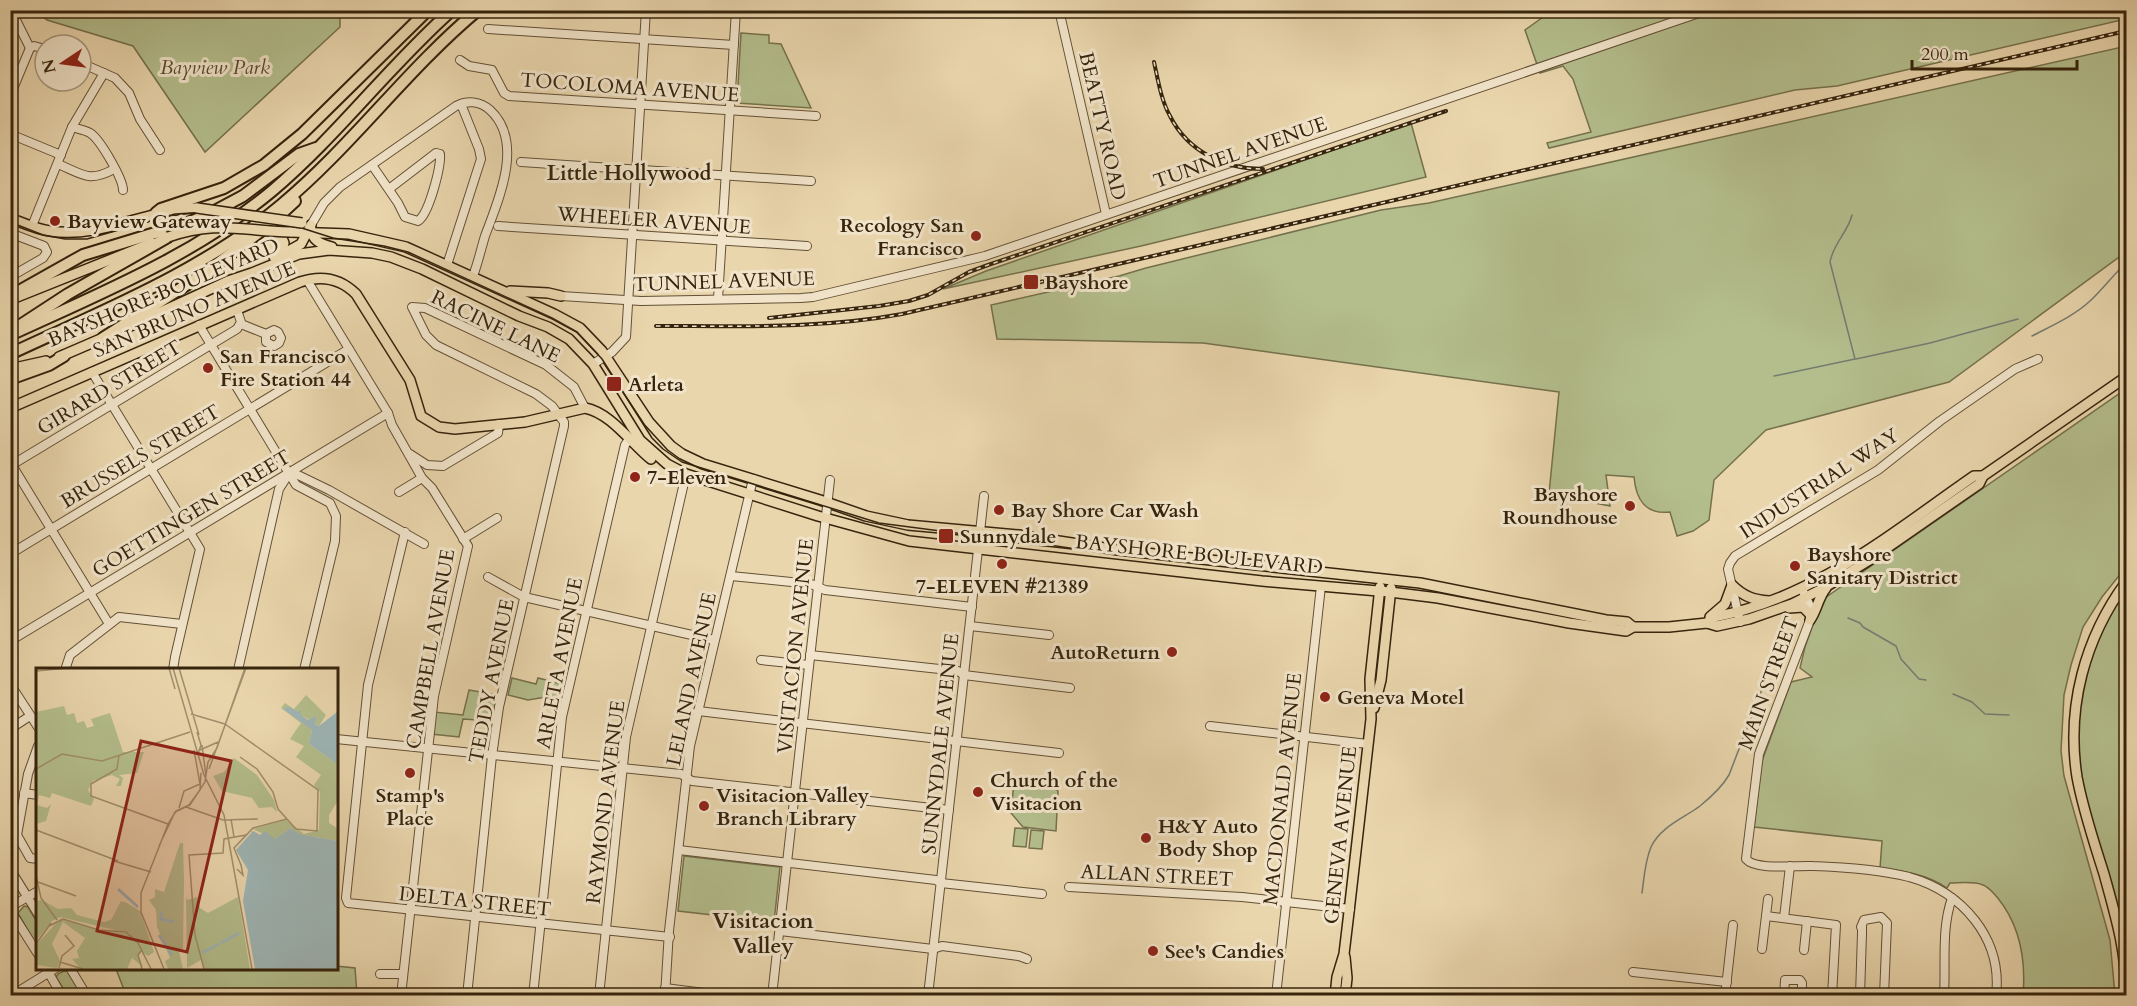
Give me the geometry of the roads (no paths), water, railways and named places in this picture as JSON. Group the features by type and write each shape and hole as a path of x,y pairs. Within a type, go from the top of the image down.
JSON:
{"highway":[{"path":"156,213 161,209 224,188 264,165 302,134 428,10"},
{"path":"10,333 151,269 203,241 271,191 320,147 419,41 452,10"},
{"path":"10,354 159,284 201,261 271,213 333,156 433,51 478,10"},
{"path":"10,298 83,255 213,213 249,192 299,154 320,147"},
{"path":"103,338 191,283 269,225 297,200 333,156"},
{"path":"10,333 68,294 168,237"},
{"path":"10,379 49,366 64,356"}],"main road":[{"path":"10,218 32,226 62,232 86,232 156,213 197,208 308,228"},
{"name":"BAYSHORE BOULEVARD","path":"10,298 191,230 215,226 273,231 286,235 308,228 360,236 397,244 506,291 580,328 606,356 649,422 671,446 692,460 885,521 1118,550 1392,580 1627,622 1633,627"},
{"path":"308,228 312,237 318,242 346,251"},
{"path":"228,281 298,247 308,228"},
{"path":"274,257 284,247 286,235"},
{"name":"BAYSHORE BOULEVARD","path":"10,369 64,356 228,281 299,254 320,250 382,254 400,260 569,339 593,364 632,436 658,457 686,474 826,518 909,541 1438,598 1626,631 1633,627 1657,628 1704,624 1714,617 1739,617 1776,606 1830,584 1868,561 1979,484 1983,476 2127,377"},
{"name":"SAN BRUNO AVENUE","path":"10,408 199,325 307,280 317,278 330,279 344,284 356,294 410,380 418,408 425,420 439,427 449,429 525,422 585,408"},
{"path":"506,291 548,293 561,296"},
{"path":"534,322 541,308 551,298 561,296"},
{"path":"585,408 605,417 632,436 649,422"},
{"name":"BAYSHORE BOULEVARD","path":"1804,593 1974,476 1983,476"},
{"name":"GENEVA AVENUE","path":"1371,719 1370,679 1381,579"},
{"name":"GENEVA AVENUE","path":"1335,996 1337,977 1344,954 1371,719 1381,680 1392,580"},
{"path":"2126,996 2120,932 2078,779 2074,730 2078,693 2088,651 2106,612 2127,582"},
{"path":"1704,624 1725,604 1732,585 1745,596 1776,606 1803,607 1810,618 1814,615 1818,600 1830,584"},
{"name":"GENEVA AVENUE","path":"1344,954 1347,978 1345,996"}],"street":[{"path":"10,96 30,48 11,10"},
{"path":"593,364 606,356 626,337 646,10"},
{"path":"718,299 736,10"},
{"name":"BEATTY ROAD","path":"1059,10 1106,214"},
{"name":"TUNNEL AVENUE","path":"561,296 627,301 813,297 964,262 1708,10"},
{"path":"488,29 734,45"},
{"name":"TOCOLOMA AVENUE","path":"460,60 469,66 492,70 504,93 509,96 816,116"},
{"path":"93,68 115,78 129,93 140,120 160,150"},
{"path":"32,226 72,127 104,73"},
{"path":"308,228 332,194 461,104 478,103 489,109 500,123 506,150 506,168 503,186 472,276"},
{"path":"447,265 481,159 461,104"},
{"path":"72,127 90,132 98,140 122,180 123,190"},
{"path":"10,134 61,155"},
{"path":"372,165 405,217 414,221 421,219 425,214 440,154 436,153 389,189"},
{"path":"521,162 811,181"},
{"path":"421,164 432,163 437,169"},
{"path":"58,164 94,177 102,176 114,168"},
{"name":"WHEELER AVENUE","path":"498,226 807,246"},
{"path":"10,232 44,246 47,252 43,258 10,277"},
{"name":"CAMPBELL AVENUE","path":"307,280 388,413 392,425 422,478 432,488 468,546 434,696 401,996"},
{"name":"RACINE LANE","path":"558,414 552,406 536,394 436,345 426,335 411,307 425,308 546,366 574,387 585,408"},
{"path":"237,310 241,324 266,334"},
{"name":"GIRARD STREET","path":"11,465 211,345 241,324"},
{"path":"199,325 296,485 330,503 333,507 337,523 335,541 304,668"},
{"name":"BRUSSELS STREET","path":"10,554 349,349"},
{"name":"INDUSTRIAL WAY","path":"1739,617 1729,566 1735,556 1878,470 1937,423 2015,369 2038,359"},
{"path":"92,372 200,549 173,668"},
{"name":"GOETTINGEN STREET","path":"10,640 388,413"},
{"name":"TEDDY AVENUE","path":"467,996 499,707 564,426 558,414"},
{"path":"408,453 426,465 443,466 498,433 499,424"},
{"name":"ARLETA AVENUE","path":"533,996 562,717 625,445 632,436"},
{"path":"11,465 109,624"},
{"path":"288,474 298,475 329,490 424,544"},
{"path":"238,668 279,489 288,474"},
{"name":"RAYMOND AVENUE","path":"599,996 627,728 686,474"},
{"path":"399,492 422,478"},
{"name":"LELAND AVENUE","path":"665,992 690,746 753,479"},
{"name":"VISITACION AVENUE","path":"772,996 830,480"},
{"name":"SUNNYDALE AVENUE","path":"928,996 984,496"},
{"path":"463,538 497,518"},
{"path":"362,742 368,685 405,532"},
{"path":"731,576 811,584 825,590 972,607"},
{"path":"488,577 524,597 714,640"},
{"name":"MACDONALD AVENUE","path":"1276,996 1322,586"},
{"name":"MAIN STREET","path":"1790,866 1750,863 1746,857 1759,754 1810,618 1804,593"},
{"path":"66,668 70,655 119,617 182,624"},
{"path":"970,626 1049,635"},
{"path":"810,655 958,671 964,675 1070,688"},
{"path":"761,660 809,665"},
{"path":"10,684 36,724"},
{"path":"698,711 1059,753"},
{"path":"10,729 30,716"},
{"path":"1210,726 1368,744"},
{"path":"338,740 681,774 694,781 949,810"},
{"name":"DELTA STREET","path":"362,742 346,898 348,903 670,937"},
{"path":"36,752 28,774 17,835 30,858 36,859"},
{"path":"24,793 36,795"},
{"path":"10,819 21,812"},
{"path":"679,850 936,879 941,883 1042,894"},
{"path":"1784,918 1790,866 1811,865 1899,875 1928,884 1952,898 1977,922 1989,941 1996,964 1996,996"},
{"path":"10,869 36,911"},
{"name":"ALLAN STREET","path":"1069,887 1242,897 1350,909"},
{"path":"36,892 10,908 36,951"},
{"path":"1944,996 1944,947 1948,910 1952,898"},
{"path":"1762,949 1768,899"},
{"path":"1766,916 1836,925 1832,996"},
{"path":"1860,996 1861,927 1864,920 1881,917 1887,923 1884,996"},
{"path":"1804,950 1807,921"},
{"path":"1725,996 1733,925"},
{"path":"780,931 933,949 942,946 1027,959"},
{"path":"11,996 50,970 62,996"},
{"path":"71,970 87,996"},
{"path":"1633,972 1727,982"},
{"path":"380,974 403,974"},
{"path":"1784,996 1785,980 1792,979 1800,980 1802,983 1802,996"},
{"path":"665,992 728,996"}],"waterway":[{"path":"1774,376 1855,359 1830,262 1834,249 1852,215"},
{"path":"2032,336 2084,306 2126,263"},
{"path":"1856,359 1930,343 2018,319"},
{"path":"1848,618 1896,646 1901,659 1919,679 1926,680"},
{"path":"1642,893 1647,858 1655,840 1666,828 1708,799 1729,775 1784,632"},
{"path":"1953,694 1972,702 1985,714 2009,715"}],"tram line":[{"path":"10,222 43,235 65,239 87,239 175,214 208,212 286,223 333,238 408,252 552,318 577,332 602,359 652,438 682,462 879,523 979,536 999,541 1081,550"}],"railway":[{"path":"656,326 810,324 902,314 2126,31"},
{"path":"1154,62 1167,110 1178,129 1197,149 1235,166 1263,169"},
{"path":"769,318 909,301 928,295 969,272 988,265 1446,111"}],"place":[{"name":"Bayview Gateway","path":"55,221"},
{"name":"Recology San Francisco","path":"976,236"},
{"name":"Bayshore","path":"1031,282"},
{"name":"San Francisco Fire Station 44","path":"208,368"},
{"name":"Arleta","path":"614,384"},
{"name":"7-Eleven","path":"635,477"},
{"name":"Bayshore Roundhouse","path":"1630,506"},
{"name":"Bay Shore Car Wash","path":"999,510"},
{"name":"Sunnydale","path":"946,536"},
{"name":"7-ELEVEN #21389","path":"1002,564"},
{"name":"Bayshore Sanitary District","path":"1795,566"},
{"name":"AutoReturn","path":"1172,652"},
{"name":"Geneva Motel","path":"1325,697"},
{"name":"Stamp's Place","path":"410,773"},
{"name":"Church of the Visitacion","path":"978,792"},
{"name":"Visitacion Valley Branch Library","path":"704,806"},
{"name":"H&Y Auto Body Shop","path":"1146,838"},
{"name":"See's Candies","path":"1153,951"}],"district":[{"name":"Little Hollywood","path":"629,173"},
{"name":"Visitacion Valley","path":"763,932"}],"park label":[{"name":"Bayview Park","path":"215,67"}]}
